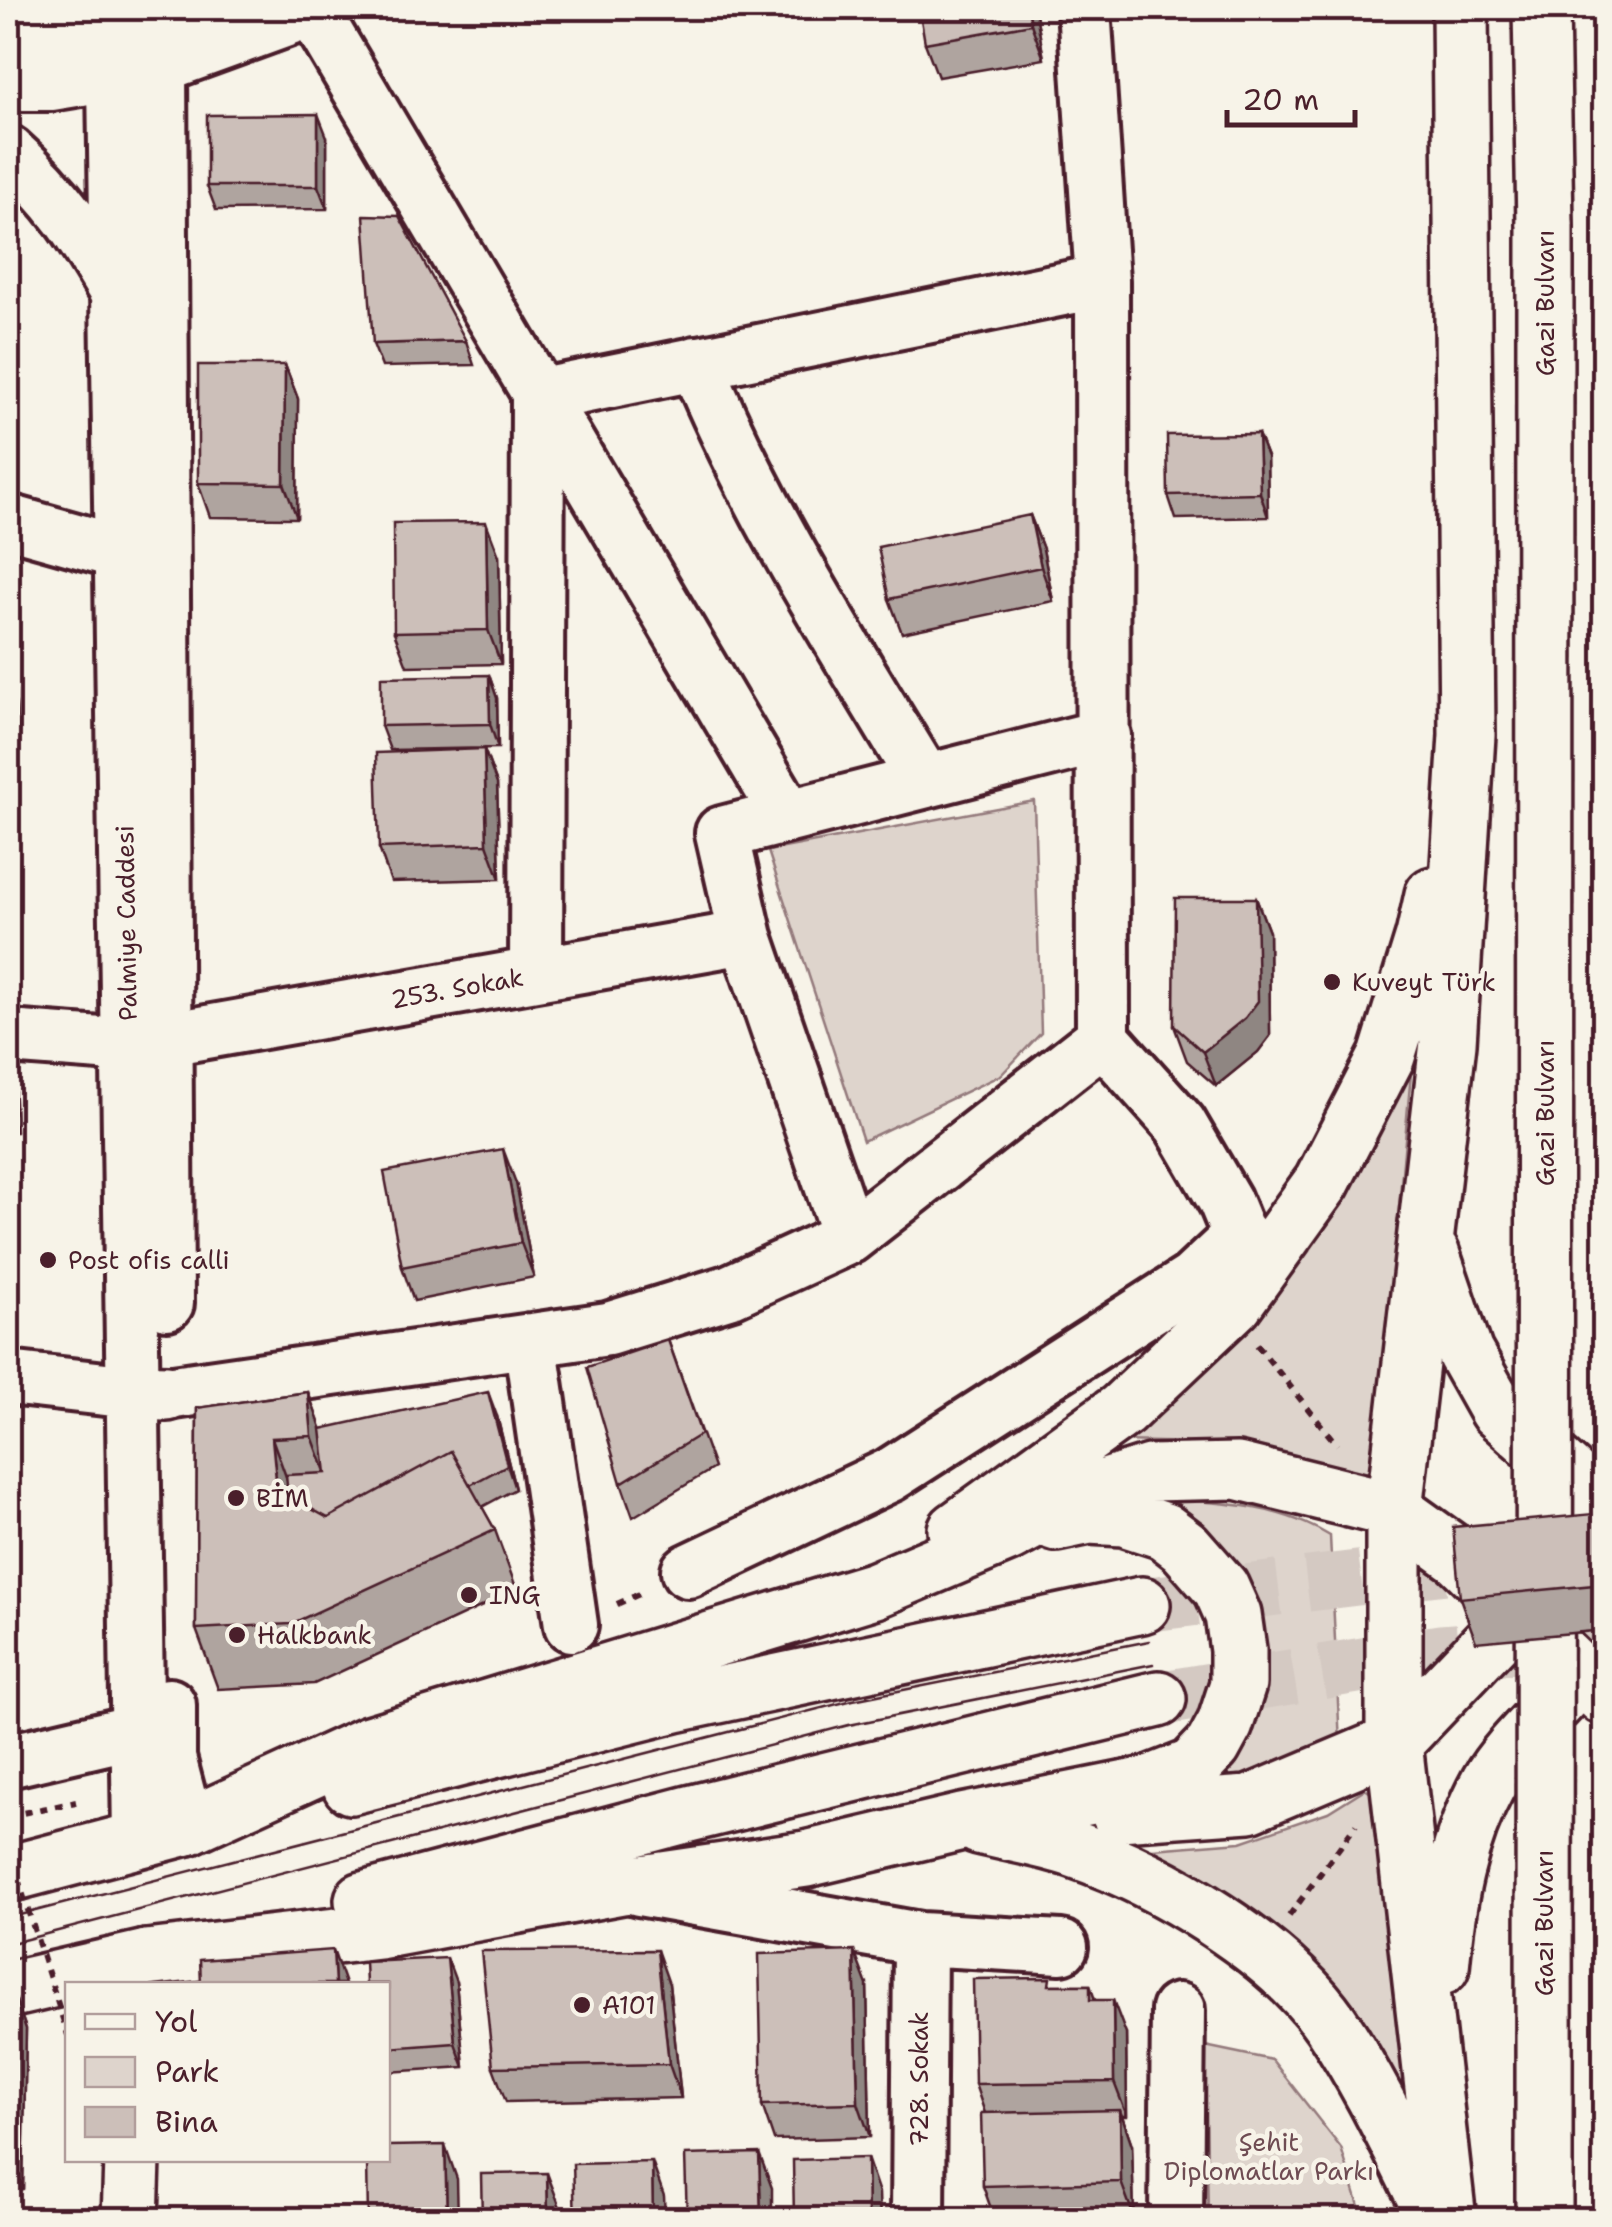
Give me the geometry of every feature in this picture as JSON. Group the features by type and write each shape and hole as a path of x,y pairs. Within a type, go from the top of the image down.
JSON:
{"main road":[{"path":"1448,2220 1394,1743 1394,1510 1448,1043 1467,735 1460,8"},
{"name":"Gazi Bulvarı","path":"1541,8 1545,226 1544,2220"},
{"path":"875,1590 1122,1410 1235,1303 1248,1254 1322,1182 1387,1056 1424,936 1467,735"},
{"path":"962,1822 1249,1804 1394,1743 1518,1613 1603,1502 1497,1410 1464,1353 1425,1236"},
{"path":"163,1833 368,1744 875,1590 1008,1534 1084,1494 1150,1474 1237,1471 1394,1510 1458,1556 1518,1613 1596,1672 1491,1779 1464,1836 1446,1913 1432,2062"},
{"path":"8,1990 379,1931 622,1886 806,1859 962,1822 1148,1785 1193,1767 1219,1735 1238,1684 1233,1615 1221,1588 1185,1547 1164,1531 1124,1518 1089,1516 1008,1534"},
{"path":"8,1874 675,1704 1142,1604"},
{"path":"128,1973 670,1819 1158,1699"},
{"path":"962,1822 1075,1850 1145,1880 1202,1912 1271,1959 1329,2022 1381,2110 1437,2220"},
{"path":"130,2220 132,2162"},
{"path":"159,2220 160,2162"}],"street":[{"path":"688,1572 890,1475 1194,1280 1248,1254 1180,1124 1102,1038 1102,281 1084,8"},
{"path":"8,43 316,9 538,396 788,816"},
{"path":"8,84 51,84 145,29"},
{"name":"Palmiye Caddesi","path":"145,29 119,298 122,553 148,1042"},
{"name":"Palmiye Caddesi","path":"145,29 150,1392 136,1731 163,1833"},
{"path":"8,152 44,184 77,225 119,298"},
{"path":"538,396 1102,281"},
{"path":"696,364 727,439 779,539 925,782"},
{"path":"536,973 538,396"},
{"path":"8,521 122,553"},
{"path":"849,1237 746,937 722,833 1104,736"},
{"name":"253. Sokak","path":"8,1037 148,1042 746,937"},
{"path":"8,1378 150,1392 608,1329 731,1291 849,1237 1102,1038"},
{"path":"530,1340 571,1625"},
{"name":"Palmiye Caddesi","path":"150,1392 170,1758 163,1833"},
{"path":"8,1761 136,1731"},
{"path":"622,1886 920,1939 1062,1947"},
{"name":"728. Sokak","path":"918,2220 920,1939"},
{"path":"1176,2220 1178,2010"}],"path":[{"path":"8,1848 65,2025"}],"green space":[{"path":"1034,801 1041,1033 1001,1075 863,1141 768,851"},
{"path":"1411,1073 1376,1463 1361,1479 1329,1465 1236,1444 1122,1441 1316,1232"},
{"path":"1162,1499 1270,1511 1330,1536 1340,1744 1254,1777 1205,1784 1245,1578 1209,1533"},
{"path":"1365,1789 1383,1801 1403,2089 1353,2013 1128,1851 1241,1842 1328,1812"},
{"name":"Şehit Diplomatlar Parkı","path":"1205,2046 1272,2060 1341,2148 1363,2219 1208,2219"}],"building":[{"path":"919,8 1028,8 1031,24 925,43"},
{"path":"318,114 318,186 207,186 207,115"},
{"path":"364,215 399,216 466,341 373,344"},
{"path":"198,365 285,365 284,484 198,483"},
{"path":"1258,434 1260,493 1168,495 1167,435"},
{"path":"1030,515 1041,567 889,599 878,547"},
{"path":"486,522 488,630 394,632 393,523"},
{"path":"489,675 490,724 381,726 381,677"},
{"path":"484,749 487,844 379,848 376,753"},
{"path":"1175,898 1256,898 1258,1001 1245,1018 1203,1052 1174,1026"},
{"path":"503,1149 521,1243 402,1267 384,1172"},
{"path":"668,1340 701,1434 621,1483 587,1367"},
{"path":"308,1392 312,1436 272,1438 277,1490 328,1518 451,1451 495,1530 291,1624 196,1629 197,1408"},
{"path":"488,1392 507,1465 470,1485 451,1451 328,1518 288,1496 286,1475 326,1473 321,1429"},
{"path":"1604,1513 1604,1584 1460,1598 1453,1527"},
{"path":"333,1950 335,1982 201,1982 200,1960"},
{"path":"657,1950 669,2064 493,2067 481,1951"},
{"path":"854,1951 858,2103 762,2105 759,1954"},
{"path":"447,1958 455,2043 390,2048 390,1982 366,1982 365,1962"},
{"path":"1050,1978 1049,1985 1090,1985 1090,2000 1113,2000 1114,2082 975,2084 973,1979"},
{"path":"1120,2110 1121,2182 983,2186 981,2113"},
{"path":"445,2145 447,2220 368,2220 367,2162 390,2162 390,2146"},
{"path":"759,2153 761,2220 687,2220 685,2155"},
{"path":"867,2158 868,2220 794,2220 793,2160"},
{"path":"652,2162 653,2220 575,2220 573,2164"},
{"path":"547,2173 548,2220 482,2220 481,2174"},
{"path":"337,2215 337,2220 194,2220 194,2219"}],"tunnel":[{"path":"1142,1605 1604,1547"},
{"path":"1158,1699 1441,1652 1604,1639"}],"tram line":[{"path":"8,1918 853,1700 1149,1641"},
{"path":"8,1944 849,1725 1153,1664"}],"place":[{"name":"Kuveyt Türk","path":"1332,982"},
{"name":"Post ofis calli","path":"48,1260"},
{"name":"BİM","path":"236,1498"},
{"name":"ING","path":"469,1595"},
{"name":"Halkbank","path":"237,1635"},
{"name":"A101","path":"582,2005"}]}
